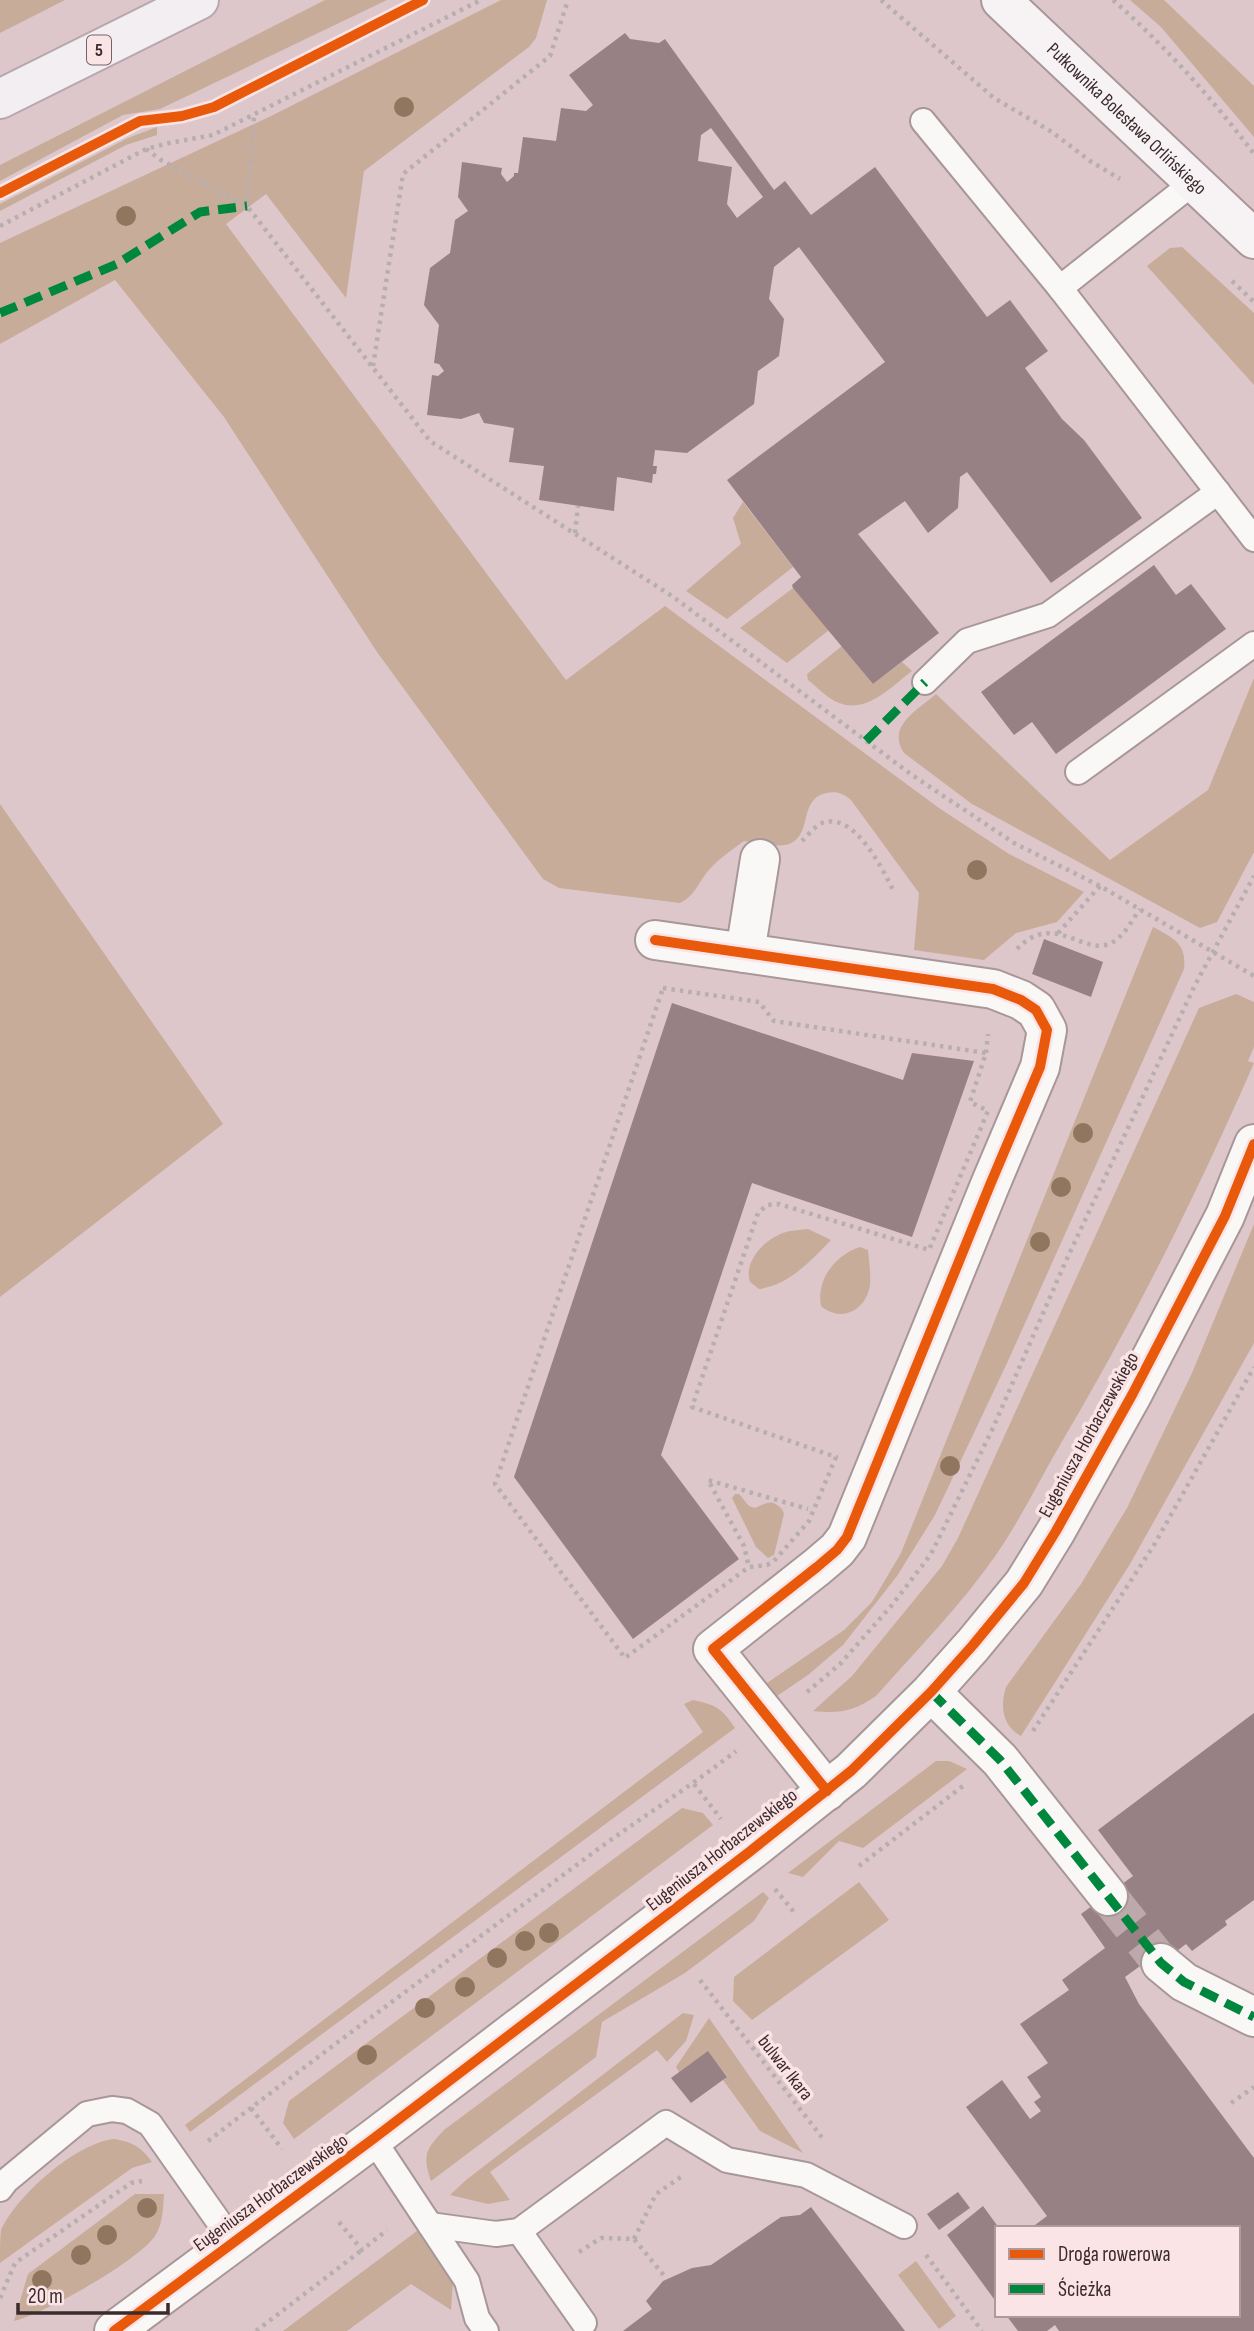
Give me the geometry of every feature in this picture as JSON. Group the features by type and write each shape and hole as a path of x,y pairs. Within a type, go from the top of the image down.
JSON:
{"main road":[{"name":"5","path":"0,99 199,0"}],"street":[{"name":"Pułkownika Bolesława Orlińskiego","path":"1001,0 1254,239"},
{"path":"745,953 760,859"},
{"path":"655,940 993,989 1036,1010 1046,1030 1040,1067 989,1185 856,1519 837,1549 713,1649 827,1791"},
{"name":"Eugeniusza Horbaczewskiego","path":"114,2331 373,2139 827,1791 931,1692 1024,1583 1056,1531 1132,1395 1224,1216 1254,1144"},
{"path":"931,1692 1000,1760 1108,1896"},
{"path":"1161,1963 1184,1982 1254,2018"}],"lane":[{"path":"923,121 1060,288 1254,539"},
{"path":"1060,288 1194,182"},
{"path":"925,682 967,641 1048,615 1218,492"},
{"path":"1078,772 1254,644"},
{"path":"0,2189 6,2181 87,2114 99,2110 127,2111 150,2124 233,2242"},
{"path":"430,2225 496,2234 519,2231 666,2123 727,2160 806,2175 904,2226"},
{"path":"373,2139 467,2281 475,2327"},
{"path":"519,2231 584,2323"}],"path":[{"path":"0,226 146,149 213,135 254,117 481,0"},
{"path":"373,367 403,174 550,57 568,0"},
{"path":"881,0 994,98 1052,132 1090,161 1132,187 1160,210"},
{"path":"1113,0 1154,38 1192,79 1254,154"},
{"path":"247,206 254,117"},
{"path":"146,149 161,160 247,206 430,441 672,596 946,797 1014,843 1100,886 1254,976"},
{"path":"1228,277 1254,302"},
{"path":"575,533 578,506"},
{"path":"800,1699 840,1664 892,1605 931,1554 983,1451 1064,1265 1212,952 1254,876"},
{"path":"1058,933 1100,886"},
{"path":"993,989 1011,954 1022,943 1036,935 1058,933 1079,941 1105,945 1113,943 1140,909"},
{"path":"663,988 759,1002 774,1021 986,1053 970,1102 988,1111 929,1250 779,1204 767,1206 758,1213 692,1407 836,1457 809,1521 774,1561 749,1567 625,1658 495,1484 663,988"},
{"path":"1033,1732 1154,1545 1254,1367"},
{"path":"749,1567 744,1546 708,1480 814,1511"},
{"path":"200,2147 347,2035 592,1854 694,1784 738,1749"},
{"path":"859,1866 969,1782"},
{"path":"694,1784 724,1823"},
{"path":"770,1882 794,1912"},
{"path":"1231,2103 1254,2087"},
{"path":"0,2298 15,2263 131,2183 158,2177 179,2163"},
{"path":"635,2239 656,2194"},
{"path":"590,2243 601,2238 635,2239 666,2278"},
{"path":"256,2331 362,2250"}],"shaded area":[{"path":"0,0 65,0 0,33"},
{"path":"325,0 387,0 160,109 123,115 0,181 0,165"},
{"path":"501,0 547,0 536,38 529,47 364,171 346,298 266,194 226,224 566,680 665,606 939,808 1009,854 1084,892 1057,922 1016,933 984,960 914,950 919,893 851,800 833,792 826,793 812,802 799,837 793,842 776,845 744,841 717,862 693,892 680,903 559,888 543,879 377,652 224,417 115,280 0,344 0,243 269,117"},
{"path":"1130,0 1164,0 1254,86 1254,137 1161,27"},
{"path":"157,127 157,135 126,145 0,211 0,204 128,138"},
{"path":"1182,247 1254,313 1254,385 1147,266 1170,248"},
{"path":"743,502 793,567 727,619 686,591 741,544 733,518"},
{"path":"793,588 829,630 787,663 740,628"},
{"path":"842,646 873,684 902,662 912,671 869,702 859,705 839,703 808,680 807,674"},
{"path":"1254,678 1254,852 1217,922 1200,928 972,804 904,753 899,743 901,727 906,719 936,694 1110,860 1208,790"},
{"path":"0,804 223,1124 0,1297"},
{"path":"1153,927 1181,947 1184,969 1008,1361 935,1515 897,1576 843,1645 808,1675 777,1696 767,1683 844,1630 872,1602 901,1553"},
{"path":"1236,994 1254,1002 1254,1047 1248,1061 1254,1063 1187,1209 1138,1305 1013,1528 968,1592 876,1696 846,1710 813,1711 852,1676 942,1566 958,1538 1199,1008"},
{"path":"1254,1224 1254,1343 1130,1564 1021,1736 1010,1727 1004,1715 1006,1687 1081,1584 1127,1508 1192,1373"},
{"path":"808,1229 831,1240 799,1271 780,1283 759,1289 750,1282 753,1258 764,1245 786,1232"},
{"path":"860,1247 868,1250 868,1294 852,1312 837,1314 829,1311 821,1306 821,1287 825,1278 835,1262"},
{"path":"739,1494 749,1506 755,1508 772,1503 782,1509 784,1514 774,1555 768,1558 756,1547 732,1498"},
{"path":"693,1700 718,1708 735,1728 190,2132 185,2125 703,1732 684,1704"},
{"path":"936,1761 949,1761 967,1769 863,1848 839,1841 803,1877 788,1873"},
{"path":"682,1808 703,1813 713,1825 294,2139 283,2123 289,2101"},
{"path":"859,1882 889,1920 752,2020 733,2001 734,1977"},
{"path":"763,1892 769,1898 754,1921 685,1973 602,2022 596,2057 431,2181 427,2153 444,2130"},
{"path":"683,2013 694,2015 686,2041 667,2062 657,2050 490,2172 510,2200 488,2204 450,2195 466,2180"},
{"path":"709,2018 803,2153 760,2131 723,2080 727,2076 708,2052 679,2072 676,2067"},
{"path":"114,2139 136,2146 152,2162 132,2168 0,2263 1,2230 20,2202 66,2160 99,2143"},
{"path":"135,2194 164,2194 160,2226 145,2247 89,2285 46,2308 14,2321 28,2274"},
{"path":"417,2231 453,2281 451,2310 411,2284 347,2331 283,2331"},
{"path":"916,2261 956,2316 939,2329 898,2275"}],"building":[{"path":"625,33 630,39 659,43 665,39 774,190 785,181 811,215 875,167 987,317 1010,300 1048,351 1025,368 1062,419 1084,440 1142,518 1051,583 967,472 960,477 958,508 928,533 905,501 858,534 939,633 873,684 793,588 792,585 801,577 727,480 885,362 799,247 774,267 769,299 784,319 779,356 758,371 754,404 687,453 655,450 653,466 657,466 652,483 617,477 614,511 539,500 544,466 509,462 514,428 484,423 479,413 461,419 427,415 432,375 438,376 444,371 439,364 434,363 439,325 424,305 430,268 450,253 455,220 468,211 458,197 462,162 502,168 501,174 507,182 514,173 518,173 523,137 556,141 561,108 586,111 593,105 569,75","holes":["711,128 763,197 737,218 727,204 732,167 698,161 701,135"]},
{"path":"1154,565 1176,595 1191,584 1226,629 1056,754 1032,722 1014,735 981,692"},
{"path":"1044,939 1103,962 1091,997 1032,974"},
{"path":"672,1003 903,1080 912,1053 974,1061 912,1237 752,1183 661,1455 739,1559 633,1639 514,1477"},
{"path":"1254,1713 1254,1900 1225,1921 1227,1925 1192,1951 1186,1944 1161,1963 1151,1958 1125,1977 1139,2004 1254,2158 1254,2331 1059,2331 1055,2325 1047,2331 1018,2331 1008,2317 1240,2317 1240,2226 1034,2226 1047,2216 966,2107 1002,2080 1030,2119 1041,2111 1034,2102 1041,2097 1027,2077 1048,2063 1020,2024 1069,1990 1062,1980 1105,1948 1081,1914 1133,1876 1098,1830"},
{"path":"708,2051 727,2077 691,2103 671,2078"},
{"path":"958,2192 970,2208 939,2230 927,2214"},
{"path":"983,2206 998,2226 995,2226 995,2300 947,2235"},
{"path":"811,2207 905,2331 623,2331 652,2309 646,2301 663,2281 692,2268 711,2265 781,2217 800,2215"}],"tunnel":[{"path":"1108,1896 1161,1963"}],"marked path":[{"path":"0,313 117,264 200,212 247,206"},
{"path":"866,741 925,682"},
{"path":"931,1692 1000,1760 1161,1963 1184,1982 1254,2017"}],"cycle path":[{"path":"0,193 140,121 182,116 214,107 423,0"},
{"path":"655,940 993,989 1021,1000 1036,1010 1047,1030 1040,1067 847,1537 837,1550 817,1567 713,1649 827,1791"},
{"path":"114,2331 373,2139 748,1853 851,1771 931,1692 1024,1583 1056,1531 1132,1395 1225,1216 1254,1144"}]}
